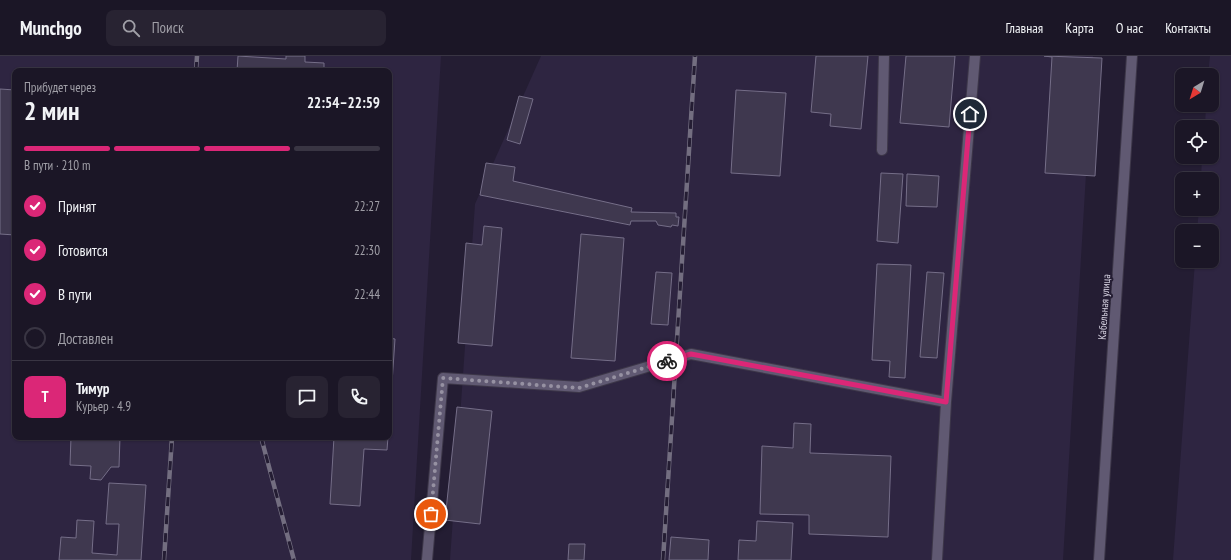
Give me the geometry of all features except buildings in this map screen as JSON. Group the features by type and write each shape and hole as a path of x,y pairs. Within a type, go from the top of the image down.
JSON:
{"street":[{"path":"882,150 884,56"},
{"path":"937,560 946,402 975,56"},
{"name":"Кабельная улица","path":"1099,560 1132,56"},
{"path":"427,560 443,378 579,388 691,354 946,402"}],"shaded area":[{"path":"0,56 441,56 411,560 0,560"},
{"path":"541,56 1093,56 1063,560 450,560 475,204"},
{"path":"1210,56 1231,56 1231,560 1173,560 1194,268 1219,268 1219,224 1198,224 1198,216 1219,216 1219,172 1201,172 1202,164 1219,164 1219,120 1205,120 1206,112 1219,112 1219,68 1209,68"}],"railway":[{"path":"196,68 197,56"},
{"path":"663,560 695,56"},
{"path":"164,560 172,440"},
{"path":"262,440 294,560"}],"way so far":[{"path":"431,514 443,378 579,388 667,361"}],"route":[{"path":"667,361 691,354 946,402 970,114"}]}
